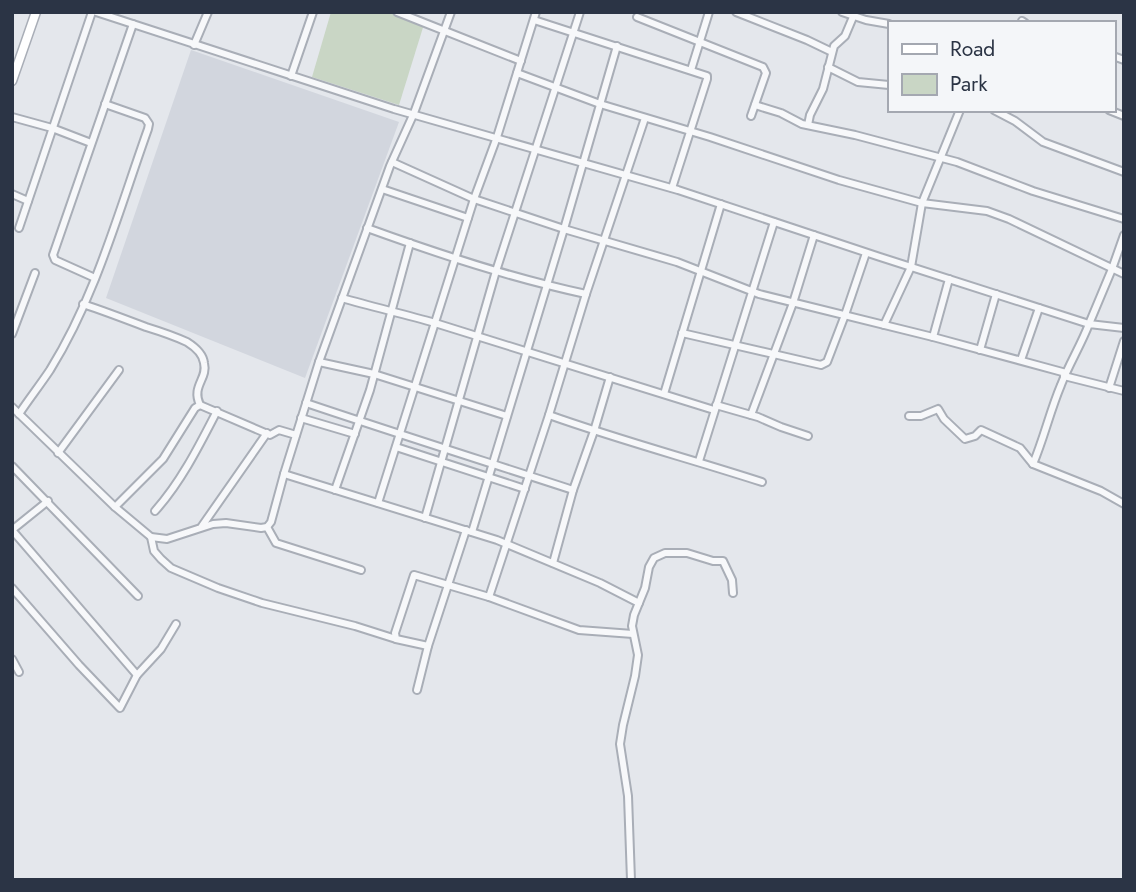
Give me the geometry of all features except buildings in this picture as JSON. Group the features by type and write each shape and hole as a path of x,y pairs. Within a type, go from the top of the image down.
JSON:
{"main road":[{"path":"13,78 36,12"}],"street":[{"path":"19,228 94,12 394,109 672,188 1088,324 1124,328"},
{"path":"194,45 208,12"},
{"path":"290,76 313,12"},
{"path":"397,12 521,61"},
{"path":"12,407 115,507 151,537 167,539 213,524 267,527 271,522 319,362 367,228 414,113 451,12"},
{"path":"425,518 496,271 580,12"},
{"path":"691,70 709,12"},
{"path":"736,12 832,52"},
{"path":"842,12 853,17 888,24"},
{"path":"378,503 535,16 574,33 704,74 707,79 672,188"},
{"path":"637,17 763,67 766,73 751,116"},
{"path":"808,125 832,52 836,43 845,36 853,17"},
{"path":"94,278 55,260 53,255 132,24"},
{"path":"416,690 447,585 489,477 617,47"},
{"path":"828,67 858,82 888,85"},
{"path":"517,73 600,104 839,180 922,203 987,211 1124,274"},
{"path":"19,414 50,369 83,304 119,216 149,124 145,118 104,104"},
{"path":"755,105 808,125 957,162 1033,191 1124,219"},
{"path":"884,325 911,267 922,203 958,112"},
{"path":"998,112 1043,142 1124,172"},
{"path":"12,117 91,143"},
{"path":"489,597 645,118"},
{"path":"392,162 474,199 677,262 753,292 1021,360 1124,391"},
{"path":"382,189 468,218"},
{"path":"12,195 28,201"},
{"path":"664,394 721,204"},
{"path":"699,461 774,222"},
{"path":"367,228 496,271 546,286 586,294"},
{"path":"751,415 793,303 814,235"},
{"path":"1033,464 1045,436 1056,397 1083,340 1124,235"},
{"path":"335,490 374,374 410,243"},
{"path":"682,333 821,365 827,362 866,253"},
{"path":"12,334 35,273"},
{"path":"933,337 948,279"},
{"path":"979,350 996,294"},
{"path":"342,298 435,323 664,394 751,415 808,436"},
{"path":"83,304 194,347 205,365 196,392 200,405"},
{"path":"1021,360 1039,308"},
{"path":"1109,388 1124,341"},
{"path":"319,362 374,374 507,416"},
{"path":"58,453 119,370"},
{"path":"553,563 573,490 610,377"},
{"path":"306,403 573,490"},
{"path":"200,405 270,435 279,430 296,435"},
{"path":"115,507 163,459 195,408 200,405"},
{"path":"909,416 921,416 938,410 965,439 975,436 981,430 1020,448 1033,464 1101,491 1124,504"},
{"path":"155,511 189,464 217,411"},
{"path":"549,415 762,482"},
{"path":"301,418 355,434"},
{"path":"201,527 267,433"},
{"path":"396,447 525,489"},
{"path":"12,466 138,596"},
{"path":"284,474 506,544 600,583 639,603"},
{"path":"48,501 12,530 137,675"},
{"path":"267,527 276,543 360,570"},
{"path":"151,537 155,551 171,568 218,588 262,603 428,646"},
{"path":"631,880 628,796 620,744 638,655 632,626 649,567 654,558 665,553 687,553 713,561 723,561 732,580 733,593"},
{"path":"396,639 395,633 414,575 489,597 579,630 633,634"},
{"path":"12,588 120,708 137,675 161,649 176,624"},
{"path":"12,659 19,672"}],"shaded area":[{"path":"191,50 399,122 305,378 106,298"}],"green space":[{"path":"331,12 400,12 425,21 399,105 312,77"}]}
